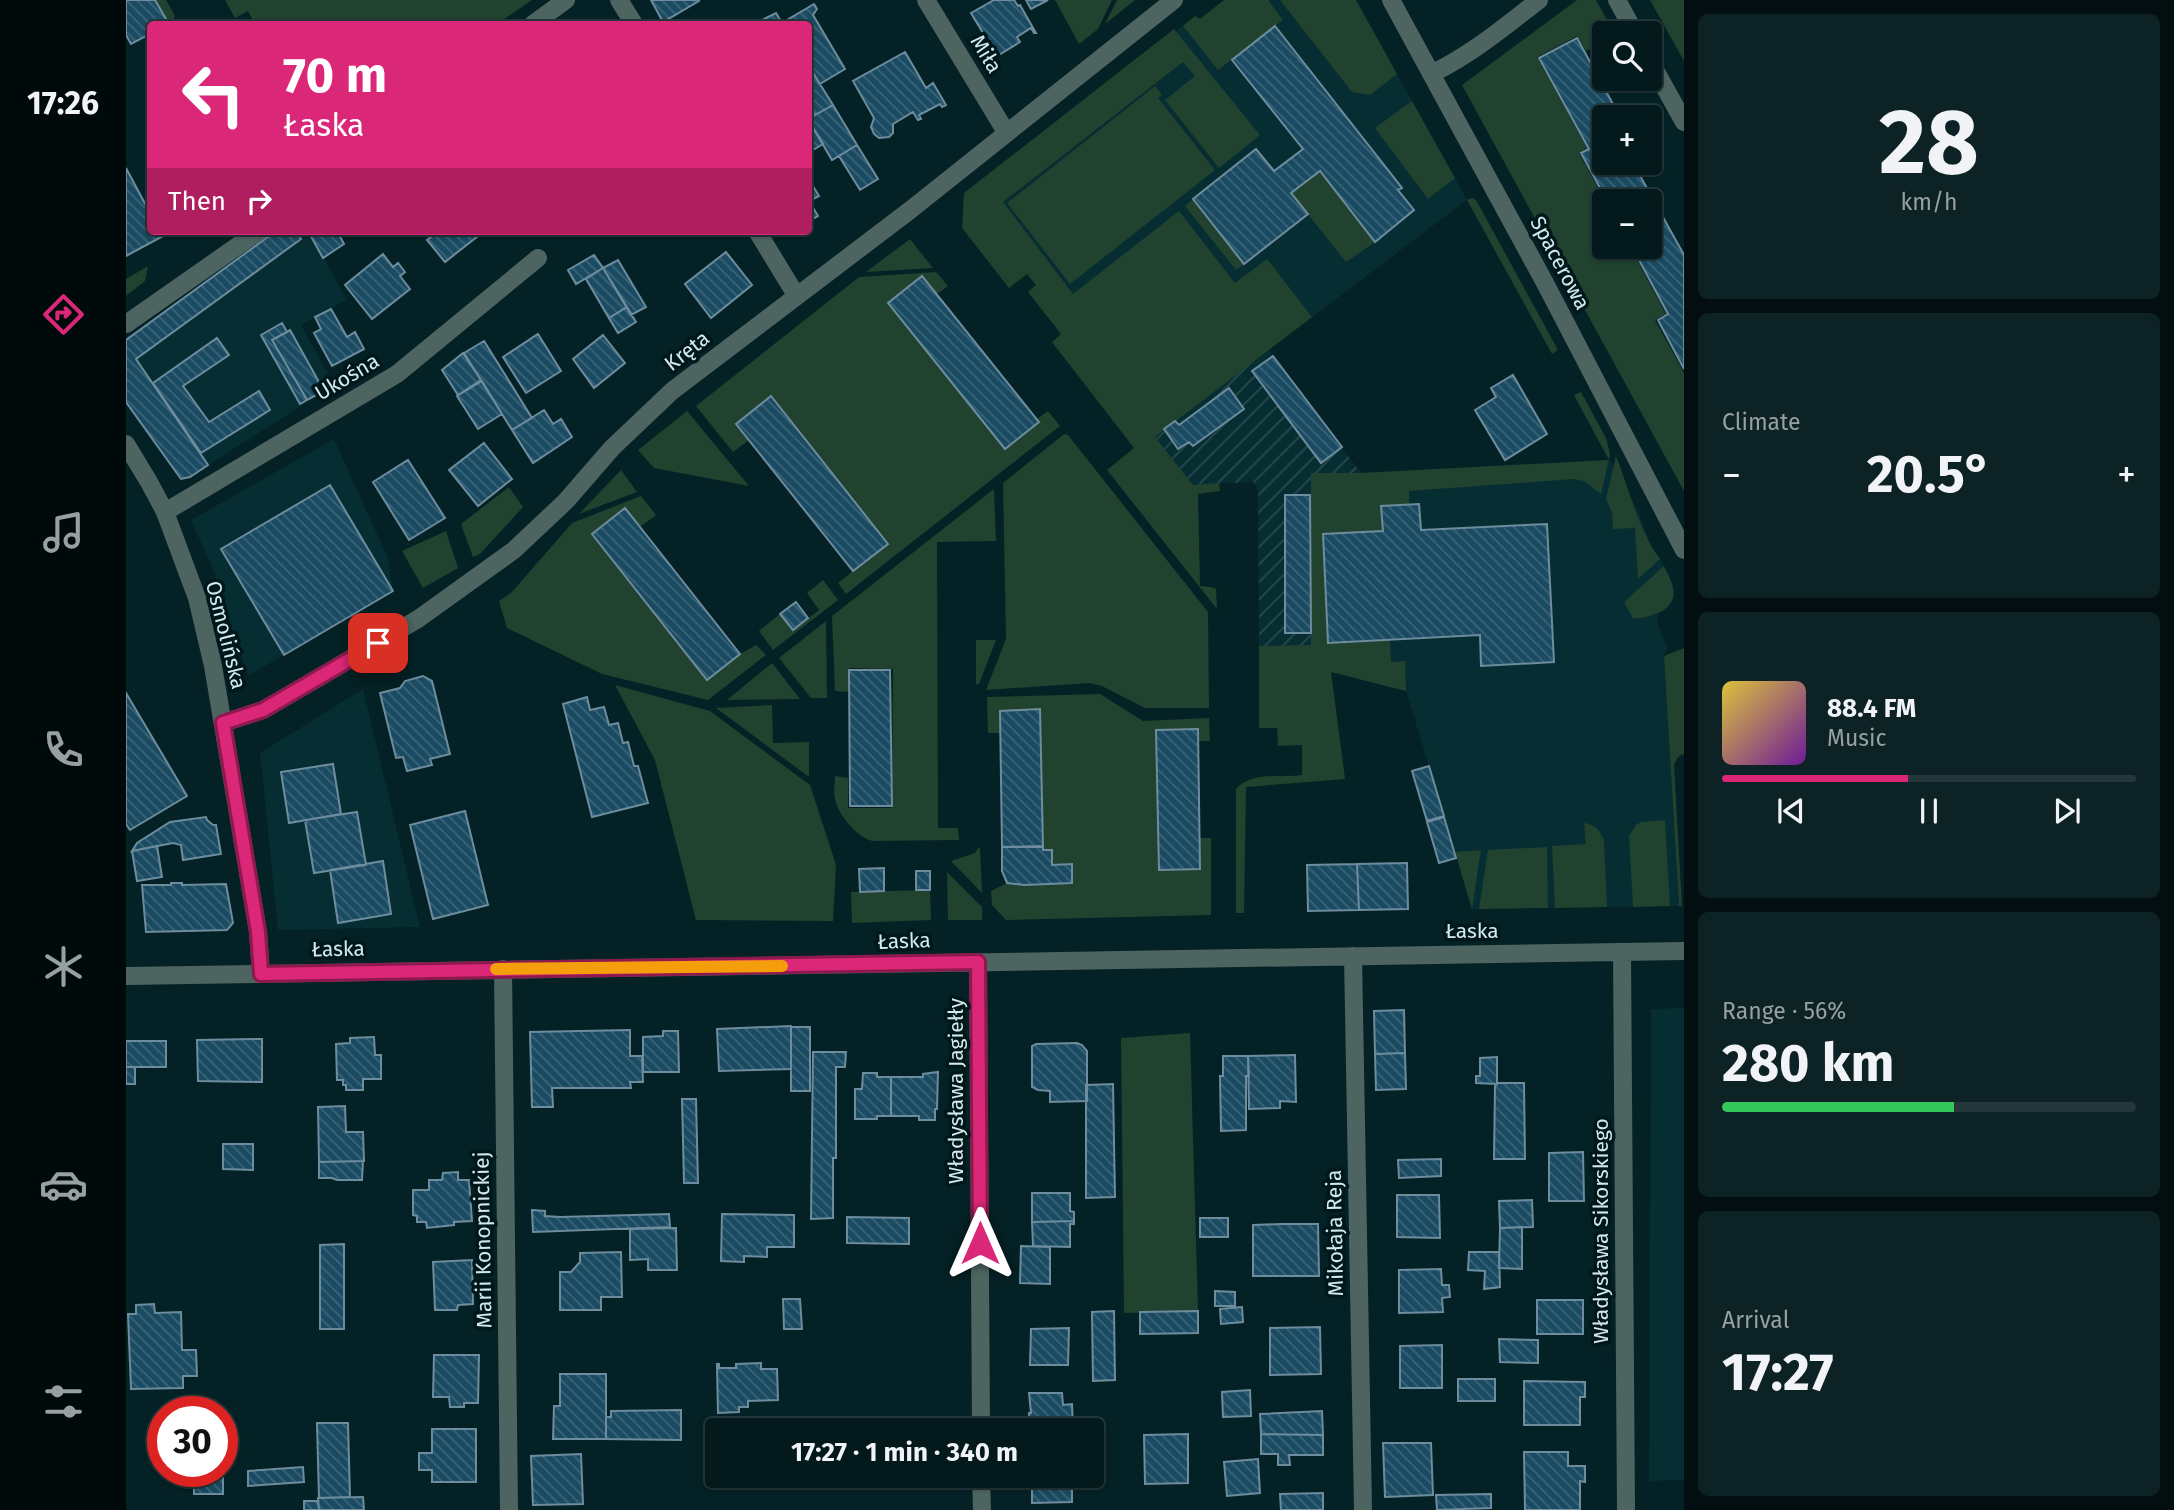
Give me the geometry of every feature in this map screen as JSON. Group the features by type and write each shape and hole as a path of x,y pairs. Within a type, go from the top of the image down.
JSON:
{"street":[{"path":"537,21 566,0"},
{"path":"619,0 632,21"},
{"name":"Miła","path":"926,0 1006,132"},
{"name":"Kręta","path":"223,723 263,710 329,672 418,619 514,550 566,501 612,448 672,391 909,211 1174,0"},
{"name":"Spacerowa","path":"1391,0 1545,283 1684,550"},
{"path":"1431,74 1453,64 1475,49 1539,0"},
{"path":"1617,0 1628,21"},
{"path":"1662,83 1684,122"},
{"path":"126,324 253,235"},
{"path":"759,235 796,295"},
{"name":"Ukośna","path":"164,512 397,373 538,258"},
{"name":"Osmolińska","path":"126,444 164,512 197,598 223,723 258,932 261,974"},
{"name":"Łaska","path":"126,976 1684,951"},
{"name":"Władysława Sikorskiego","path":"1622,952 1626,1510"},
{"name":"Mikołaja Reja","path":"1353,956 1363,1510"},
{"name":"Władysława Jagiełły","path":"978,962 981,1418"},
{"name":"Marii Konopnickiej","path":"503,969 509,1510"},
{"path":"981,1488 982,1510"}],"shaded area":[{"path":"1224,0 1356,0 1467,200 1154,437 966,196 1195,16 1200,19"},
{"path":"268,235 311,235 347,300 301,325 334,385 190,477 181,479 126,405 126,338"},
{"path":"1268,350 1361,473 1311,473 1311,646 1259,646 1258,491 1253,482 1193,485 1154,437"},
{"path":"334,439 388,558 393,591 248,676 212,567 191,520"},
{"path":"1610,460 1637,509 1653,550 1674,589 1674,597 1666,610 1659,613 1657,622 1667,648 1664,656 1679,906 1472,909 1406,691 1311,667 1311,473 1361,473"},
{"path":"363,689 420,927 278,930 260,753"},
{"path":"1684,1008 1684,1480 1649,1481 1651,1009"}],"green space":[{"path":"155,0 166,0 175,16 172,21 166,21"},
{"path":"225,0 532,0 501,21 253,21 248,11 235,18"},
{"path":"1055,0 1112,0 1098,29 1079,44"},
{"path":"1117,0 1135,0 1105,24"},
{"path":"1224,0 1268,0 1283,20 1218,70 1183,26 1195,16 1200,19"},
{"path":"1280,0 1356,0 1397,74 1370,95 1352,92"},
{"path":"1577,0 1596,0 1607,21 1592,21 1592,48 1586,51 1577,36 1537,57 1587,148 1579,153 1598,189 1592,189 1592,259 1636,259 1666,314 1655,320 1684,373 1684,491 1462,85"},
{"path":"1650,0 1684,0 1684,61 1662,21"},
{"path":"1174,29 1260,135 1219,168 1165,100 1195,76 1183,62 1003,202 1073,294 1179,211 1235,283 1267,259 1312,317 1155,437 1193,485 1219,483 1220,491 1198,494 1200,586 1216,589 1217,609 1107,470 1134,448 1052,342 1061,334 1028,292 1036,285 1027,274 1009,288 962,228 964,193"},
{"path":"1155,86 1162,95 1158,98 1215,170 1070,284 1007,203"},
{"path":"1412,101 1455,178 1428,199 1375,128"},
{"path":"1320,171 1375,242 1346,262 1291,193"},
{"path":"1193,199 1244,264 1236,270 1185,206"},
{"path":"1467,200 1476,200 1558,350 1552,354"},
{"path":"910,239 933,268 866,272"},
{"path":"148,266 145,281 126,296 126,279"},
{"path":"936,272 948,286 937,294 922,276 889,303 1005,448 1039,422 1037,419 1048,411 1060,426 846,594 838,583 888,543 772,397 737,425 749,440 733,452 696,406 859,277"},
{"path":"1581,392 1606,438 1609,460 1574,395"},
{"path":"687,411 749,486 654,468 638,450"},
{"path":"1064,434 1068,435 1208,612 1209,708 1145,708 1102,686 1089,683 986,690 1006,639 1003,483"},
{"path":"1616,456 1640,523 1660,559 1638,579 1635,528 1613,529 1612,513 1606,499"},
{"path":"1609,460 1601,494 1584,481 1574,479 1409,491 1409,505 1382,507 1383,531 1323,534 1328,643 1390,640 1391,662 1405,661 1406,691 1331,672 1345,779 1246,787 1244,913 1236,913 1236,789 1258,777 1302,775 1302,745 1278,746 1277,728 1259,728 1259,646 1311,645 1311,473 1361,473"},
{"path":"621,470 637,492 579,514"},
{"path":"509,487 523,507 480,554 473,557 461,524"},
{"path":"994,489 996,541 937,542 938,828 958,828 959,840 866,839 854,830 840,812 834,797 835,776 848,778 848,808 892,808 893,669 849,668 849,692 835,691 832,616"},
{"path":"641,496 656,515 640,527 625,508 592,534 706,680 756,645 766,655 708,700 602,674 507,628 499,601 511,593 572,523"},
{"path":"446,531 458,568 423,588 402,551"},
{"path":"1664,566 1673,587 1672,600 1664,610 1642,618 1633,618 1624,602"},
{"path":"823,580 838,600 773,650 759,631 780,614 793,630 819,610 807,593"},
{"path":"826,621 827,698 811,698 779,658"},
{"path":"976,640 996,640 979,684 976,684"},
{"path":"1684,648 1684,754 1679,756 1674,764 1682,906 1679,906 1664,656"},
{"path":"772,663 800,699 727,700"},
{"path":"615,685 710,711 810,785 836,865 833,921 696,920 655,760"},
{"path":"1100,694 1143,721 1209,718 1210,741 1198,741 1197,729 1156,730 1159,870 1200,869 1199,838 1211,838 1211,915 1006,920 992,905 991,891 1007,883 1072,883 1072,865 1052,865 1052,850 1043,850 1040,710 1000,711 1000,733 988,733 987,697"},
{"path":"772,705 773,743 809,742 809,777 716,708"},
{"path":"1665,820 1670,906 1633,907 1629,836 1641,822"},
{"path":"1584,823 1596,828 1604,840 1607,907 1555,908 1552,846 1586,844"},
{"path":"1547,847 1548,908 1479,909 1488,850"},
{"path":"978,848 982,893 951,861 975,853"},
{"path":"1481,850 1472,909 1455,852"},
{"path":"947,872 982,907 982,920 948,920"},
{"path":"930,890 931,920 852,923 851,892"},
{"path":"1190,1033 1198,1311 1124,1313 1121,1038"}],"building":[{"path":"126,0 155,0 167,21 147,21 147,36 131,44 126,35"},
{"path":"651,0 699,0 665,21"},
{"path":"994,0 1014,0 1020,5 1036,33 1031,28 1017,37 1020,42 997,56 971,13"},
{"path":"1026,0 1048,0 1031,9"},
{"path":"814,4 817,9 813,15 845,69 820,84 812,71 812,21 785,21"},
{"path":"776,13 781,21 768,21 766,18"},
{"path":"1275,26 1402,188 1398,190 1414,210 1375,242 1320,171 1291,193 1308,214 1244,264 1193,199 1256,149 1274,171 1303,149 1232,60"},
{"path":"1577,38 1592,66 1592,91 1606,91 1613,105 1592,105 1592,173 1581,153 1589,149 1539,58"},
{"path":"905,52 926,88 933,83 946,105 942,107 940,104 919,115 921,119 918,120 913,112 893,124 893,133 889,137 879,138 871,127 874,118 853,81"},
{"path":"812,71 833,105 815,115 812,110"},
{"path":"833,105 857,145 832,160 812,126 812,117"},
{"path":"812,126 823,144 812,151"},
{"path":"857,145 878,179 860,190 839,156"},
{"path":"126,168 147,207 147,235 163,236 126,256"},
{"path":"1593,175 1640,175 1647,189 1600,189"},
{"path":"812,185 819,196 812,200"},
{"path":"812,206 818,216 812,220"},
{"path":"1662,215 1684,255 1684,369 1658,320 1668,314 1638,259 1662,259"},
{"path":"270,235 298,235 301,239 136,359 208,465 190,477 181,479 126,402 126,340"},
{"path":"310,235 339,235 344,244 323,258"},
{"path":"434,235 478,236 445,262 427,240"},
{"path":"726,252 752,285 711,318 685,284"},
{"path":"383,254 393,267 398,263 405,272 400,276 410,289 372,319 345,285"},
{"path":"594,255 603,268 576,284 568,270"},
{"path":"618,260 646,307 631,315 603,268"},
{"path":"603,268 627,307 609,318 586,279"},
{"path":"922,276 1039,422 1005,449 888,303"},
{"path":"627,307 636,322 618,333 609,318"},
{"path":"331,309 347,337 355,332 364,349 332,366 314,333 321,329 315,317"},
{"path":"282,323 287,332 272,340 307,400 300,404 261,335"},
{"path":"290,330 324,391 307,400 272,340"},
{"path":"538,334 561,371 526,393 503,357"},
{"path":"603,335 625,363 594,388 573,359"},
{"path":"217,338 229,355 183,386 209,422 259,391 270,410 201,453 153,383"},
{"path":"484,341 532,418 512,430 464,353"},
{"path":"463,353 481,380 458,395 442,370"},
{"path":"1273,356 1342,447 1321,463 1252,371"},
{"path":"1513,375 1547,434 1505,460 1475,410 1496,397 1491,388"},
{"path":"482,381 502,414 478,429 457,396"},
{"path":"1229,388 1244,409 1193,446 1189,442 1178,449 1164,429 1175,421 1179,425"},
{"path":"771,396 888,544 853,571 736,424"},
{"path":"544,410 553,424 561,419 572,437 533,463 512,430"},
{"path":"484,443 512,479 478,506 449,470"},
{"path":"408,460 445,518 409,540 373,482"},
{"path":"330,485 393,591 284,655 221,549"},
{"path":"1285,495 1310,495 1311,633 1285,633"},
{"path":"1419,504 1421,530 1547,524 1554,662 1481,666 1480,635 1328,643 1323,534 1383,531 1381,506"},
{"path":"625,508 740,654 707,680 592,534"},
{"path":"796,602 808,618 793,630 780,614"},
{"path":"849,670 890,670 892,806 850,806"},
{"path":"423,676 432,681 450,754 430,759 432,765 407,771 403,757 396,758 380,693 400,688 405,681"},
{"path":"126,693 187,796 130,830 126,824"},
{"path":"587,697 590,710 604,707 609,725 618,723 623,743 628,742 634,766 638,766 648,803 592,817 563,704"},
{"path":"1040,709 1043,847 1002,847 1000,711"},
{"path":"1198,729 1200,869 1159,870 1156,730"},
{"path":"333,764 341,814 289,823 281,772"},
{"path":"1429,766 1444,816 1427,821 1412,771"},
{"path":"465,811 488,905 433,919 410,825"},
{"path":"357,812 366,865 314,873 305,820"},
{"path":"206,817 216,825 221,854 183,860 181,845 173,843 132,851 137,843 170,822"},
{"path":"1444,817 1456,858 1439,863 1427,822"},
{"path":"157,846 162,877 137,881 132,851"},
{"path":"1043,846 1043,850 1052,850 1052,865 1072,864 1072,883 1007,883 1002,871 1002,847"},
{"path":"383,861 391,914 338,923 330,870"},
{"path":"1407,863 1408,909 1359,910 1357,864"},
{"path":"1357,864 1359,910 1308,911 1307,865"},
{"path":"884,868 884,891 860,892 859,869"},
{"path":"916,871 930,871 930,890 916,890"},
{"path":"226,884 233,923 227,930 146,932 142,885"},
{"path":"1404,1010 1405,1053 1375,1054 1374,1011"},
{"path":"791,1026 791,1069 719,1071 717,1029"},
{"path":"791,1027 810,1027 810,1091 791,1091"},
{"path":"630,1030 630,1056 642,1056 643,1082 630,1082 631,1088 552,1088 553,1107 532,1107 530,1032"},
{"path":"663,1031 678,1031 679,1072 643,1072 643,1037 663,1036"},
{"path":"374,1037 375,1055 381,1055 381,1079 363,1079 363,1090 346,1090 343,1080 337,1080 336,1044 350,1043 350,1038"},
{"path":"262,1039 262,1082 198,1081 197,1040"},
{"path":"126,1041 166,1041 166,1067 126,1067"},
{"path":"1077,1043 1087,1051 1087,1101 1050,1102 1050,1091 1032,1087 1032,1046"},
{"path":"813,1052 846,1052 845,1067 836,1067 833,1218 811,1219"},
{"path":"1405,1053 1406,1089 1376,1090 1375,1054"},
{"path":"1295,1055 1296,1102 1280,1101 1280,1108 1249,1109 1248,1056"},
{"path":"1223,1056 1248,1056 1246,1130 1221,1131 1220,1076 1223,1076"},
{"path":"1497,1057 1497,1084 1476,1083 1476,1076 1480,1076 1480,1058"},
{"path":"126,1067 135,1067 135,1084 126,1084"},
{"path":"938,1072 935,1120 919,1120 919,1116 891,1116 891,1077 923,1077 923,1074"},
{"path":"863,1073 891,1077 891,1116 855,1119 855,1089 862,1089"},
{"path":"1498,1083 1524,1083 1525,1159 1494,1159 1495,1086"},
{"path":"1113,1084 1115,1197 1086,1198 1086,1085"},
{"path":"682,1099 696,1099 698,1183 684,1183"},
{"path":"345,1106 346,1132 363,1132 364,1161 319,1162 318,1107"},
{"path":"223,1144 253,1144 253,1170 223,1169"},
{"path":"1583,1152 1584,1201 1549,1201 1549,1153"},
{"path":"1441,1159 1441,1176 1399,1178 1398,1160"},
{"path":"363,1161 362,1180 319,1178 319,1162"},
{"path":"458,1172 458,1180 469,1180 472,1221 427,1228 426,1222 417,1222 417,1216 413,1215 413,1190 429,1190 429,1180 442,1180 443,1173"},
{"path":"1032,1193 1070,1193 1070,1211 1074,1212 1074,1221 1032,1222"},
{"path":"1397,1195 1439,1195 1440,1238 1397,1237"},
{"path":"1532,1200 1533,1227 1500,1228 1499,1201"},
{"path":"532,1210 545,1211 545,1216 560,1217 669,1214 670,1227 533,1232"},
{"path":"722,1214 794,1215 794,1247 767,1247 767,1257 744,1256 744,1262 721,1261"},
{"path":"847,1217 909,1218 909,1244 847,1243"},
{"path":"1200,1218 1228,1218 1228,1237 1200,1237"},
{"path":"1074,1221 1074,1224 1070,1224 1070,1247 1033,1246 1032,1222"},
{"path":"1318,1224 1319,1276 1253,1276 1253,1225"},
{"path":"1522,1227 1522,1269 1499,1268 1500,1228"},
{"path":"676,1228 677,1270 648,1270 648,1259 630,1260 630,1229"},
{"path":"344,1244 344,1329 320,1329 320,1245"},
{"path":"1021,1246 1050,1247 1050,1284 1020,1283"},
{"path":"621,1252 622,1297 601,1297 601,1310 560,1310 560,1272 571,1272 580,1262 580,1253"},
{"path":"1469,1252 1499,1252 1500,1287 1484,1289 1485,1271 1468,1270"},
{"path":"472,1260 473,1304 458,1305 457,1310 435,1310 433,1262"},
{"path":"1441,1269 1442,1285 1449,1285 1450,1297 1442,1298 1443,1312 1399,1313 1399,1270"},
{"path":"1215,1291 1235,1292 1235,1306 1215,1306"},
{"path":"783,1299 800,1299 802,1329 784,1329"},
{"path":"1537,1300 1583,1300 1583,1334 1537,1334"},
{"path":"154,1304 155,1313 181,1312 182,1350 196,1350 197,1376 183,1376 183,1388 131,1389 128,1314 136,1314 136,1305"},
{"path":"1242,1307 1243,1322 1221,1324 1220,1309"},
{"path":"1114,1311 1115,1380 1093,1381 1092,1312"},
{"path":"1198,1311 1198,1333 1140,1334 1140,1312"},
{"path":"1320,1327 1321,1374 1270,1375 1270,1328"},
{"path":"1069,1328 1068,1365 1030,1365 1031,1329"},
{"path":"1499,1339 1538,1340 1538,1363 1500,1362"},
{"path":"1442,1345 1442,1388 1400,1388 1400,1346"},
{"path":"434,1355 479,1355 478,1403 450,1407 449,1397 433,1397"},
{"path":"761,1363 761,1369 777,1369 778,1400 748,1401 748,1407 739,1407 739,1412 718,1413 717,1364 719,1368 736,1368 736,1364"},
{"path":"560,1374 606,1374 606,1439 553,1439 554,1406 560,1406"},
{"path":"1458,1379 1495,1379 1495,1401 1458,1401"},
{"path":"1524,1381 1585,1382 1585,1397 1580,1397 1580,1425 1524,1425"},
{"path":"1250,1390 1251,1416 1223,1417 1222,1392"},
{"path":"1029,1393 1062,1393 1063,1405 1072,1404 1073,1418 1029,1418"},
{"path":"681,1410 681,1440 606,1439 606,1417 611,1417 611,1411"},
{"path":"1322,1411 1323,1435 1261,1434 1260,1414"},
{"path":"317,1423 348,1423 350,1497 319,1498"},
{"path":"432,1429 476,1429 476,1482 432,1482 432,1470 419,1470 419,1453 432,1453"},
{"path":"1188,1434 1188,1483 1145,1484 1144,1435"},
{"path":"1261,1434 1323,1435 1323,1455 1289,1455 1290,1465 1278,1465 1278,1454 1261,1454"},
{"path":"1383,1443 1431,1443 1433,1495 1385,1497"},
{"path":"1524,1452 1568,1452 1568,1466 1585,1466 1585,1482 1580,1481 1580,1510 1525,1510"},
{"path":"581,1454 583,1504 533,1505 531,1456"},
{"path":"1258,1459 1260,1493 1227,1496 1224,1462"},
{"path":"303,1467 304,1482 248,1486 248,1471"},
{"path":"194,1487 223,1487 223,1494 194,1494"},
{"path":"1032,1488 1072,1488 1072,1502 1032,1503"},
{"path":"1323,1493 1323,1510 1281,1510 1280,1494"},
{"path":"1491,1494 1491,1508 1437,1510 1436,1495"},
{"path":"363,1497 364,1510 319,1510 318,1498"},
{"path":"304,1501 318,1501 319,1510 304,1510"}],"slow traffic":[{"path":"496,969 782,966"}],"route":[{"path":"378,643 263,710 223,723 258,932 261,974 978,962 980,1243"}]}
